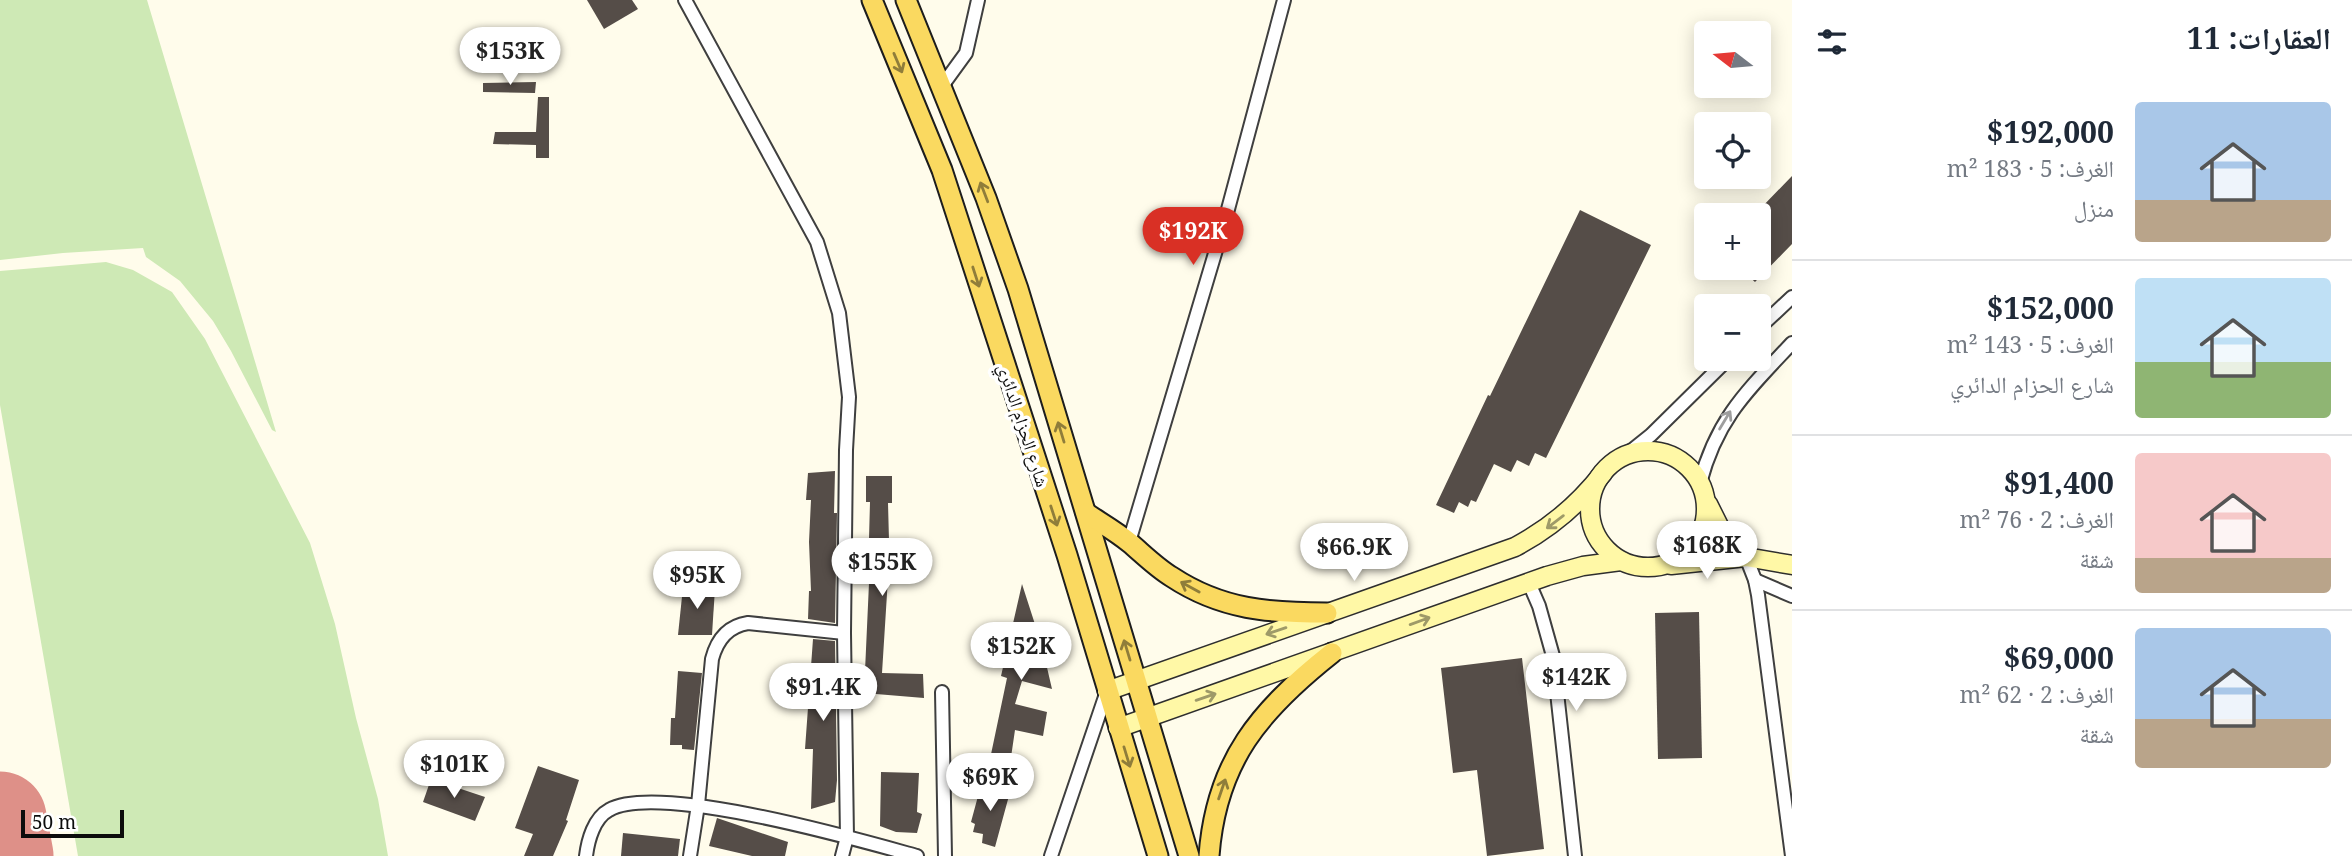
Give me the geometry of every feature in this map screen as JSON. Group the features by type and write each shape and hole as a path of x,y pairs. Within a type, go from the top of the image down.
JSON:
{"main road":[{"name":"شارع الحزام الدائري","path":"873,0 942,170 1062,542 1157,856"},
{"name":"شارع الحزام الدائري","path":"906,0 942,86 1018,289 1189,856"},
{"path":"1086,513 1129,542 1172,577 1221,602 1275,613 1327,613"},
{"path":"1209,856 1219,794 1232,762 1250,733 1279,697 1332,653"}],"street":[{"path":"684,0 817,242 839,313 849,397 844,633 847,837 842,856"},
{"path":"942,86 966,53 978,0"},
{"path":"1129,542 1227,213 1284,0"},
{"path":"1771,317 1792,297"},
{"path":"1664,565 1683,555 1698,539 1704,526 1706,511 1703,490 1713,443 1728,415 1792,343"},
{"path":"1051,856 1107,691 1515,547 1545,530 1573,508 1602,473 1651,435 1716,371"},
{"path":"1626,455 1651,452 1676,458 1690,469 1721,530 1746,557 1755,580 1792,856"},
{"path":"1602,473 1592,496 1591,522 1597,538 1621,561 1635,566 1746,557 1792,565"},
{"path":"1118,728 1565,570 1621,561"},
{"path":"1755,580 1792,596"},
{"path":"1529,583 1539,606 1553,656 1576,856"},
{"path":"690,856 698,805 712,659 720,639 736,625 748,623 844,633"},
{"path":"942,692 945,856"},
{"path":"586,856 596,823 609,810 642,802 698,805 847,837 917,856"}],"green space":[{"path":"0,0 147,0 276,432 272,430 213,321 180,281 146,257 143,248 0,260"},
{"path":"106,262 133,270 172,292 205,339 310,543 335,624 378,799 388,856 78,856 0,405 0,271"}],"building":[{"path":"587,0 632,0 638,9 604,29"},
{"path":"536,82 535,93 483,92 483,83"},
{"path":"538,97 549,97 549,158 536,158 536,145 493,144 495,132 536,132"},
{"path":"1792,176 1792,244 1771,266 1771,203 1766,203"},
{"path":"1580,210 1651,245 1546,458 1535,453 1529,466 1517,460 1511,472 1494,464 1476,502 1471,500 1468,507 1459,502 1454,513 1436,505 1488,395 1490,396"},
{"path":"835,471 835,623 808,619 811,591 811,500 806,500 808,473"},
{"path":"866,476 892,476 892,503 888,503 890,578 882,673 923,674 924,698 864,693 871,539"},
{"path":"1022,584 1042,646 1052,689 1022,681 1015,704 1047,712 1043,736 1015,730 1010,764 990,759 1007,678 1001,676"},
{"path":"683,587 715,588 712,635 678,635"},
{"path":"1699,612 1702,758 1658,759 1655,613"},
{"path":"813,639 835,641 837,780 835,802 811,809 813,749 805,749"},
{"path":"1522,658 1544,849 1487,856 1477,770 1453,773 1441,668"},
{"path":"678,671 702,673 694,750 682,749 682,745 670,745"},
{"path":"538,766 579,780 566,820 568,821 553,856 524,856 533,834 515,828"},
{"path":"881,772 919,773 917,812 922,814 917,833 896,832 880,826"},
{"path":"431,779 485,797 475,821 423,802"},
{"path":"981,785 1010,792 995,847 982,843 983,834 973,832 975,824 971,822"},
{"path":"717,818 788,842 785,856 752,856 709,846"},
{"path":"623,833 680,839 678,856 621,856"}],"runway":[{"path":"0,818 7,856"}]}
